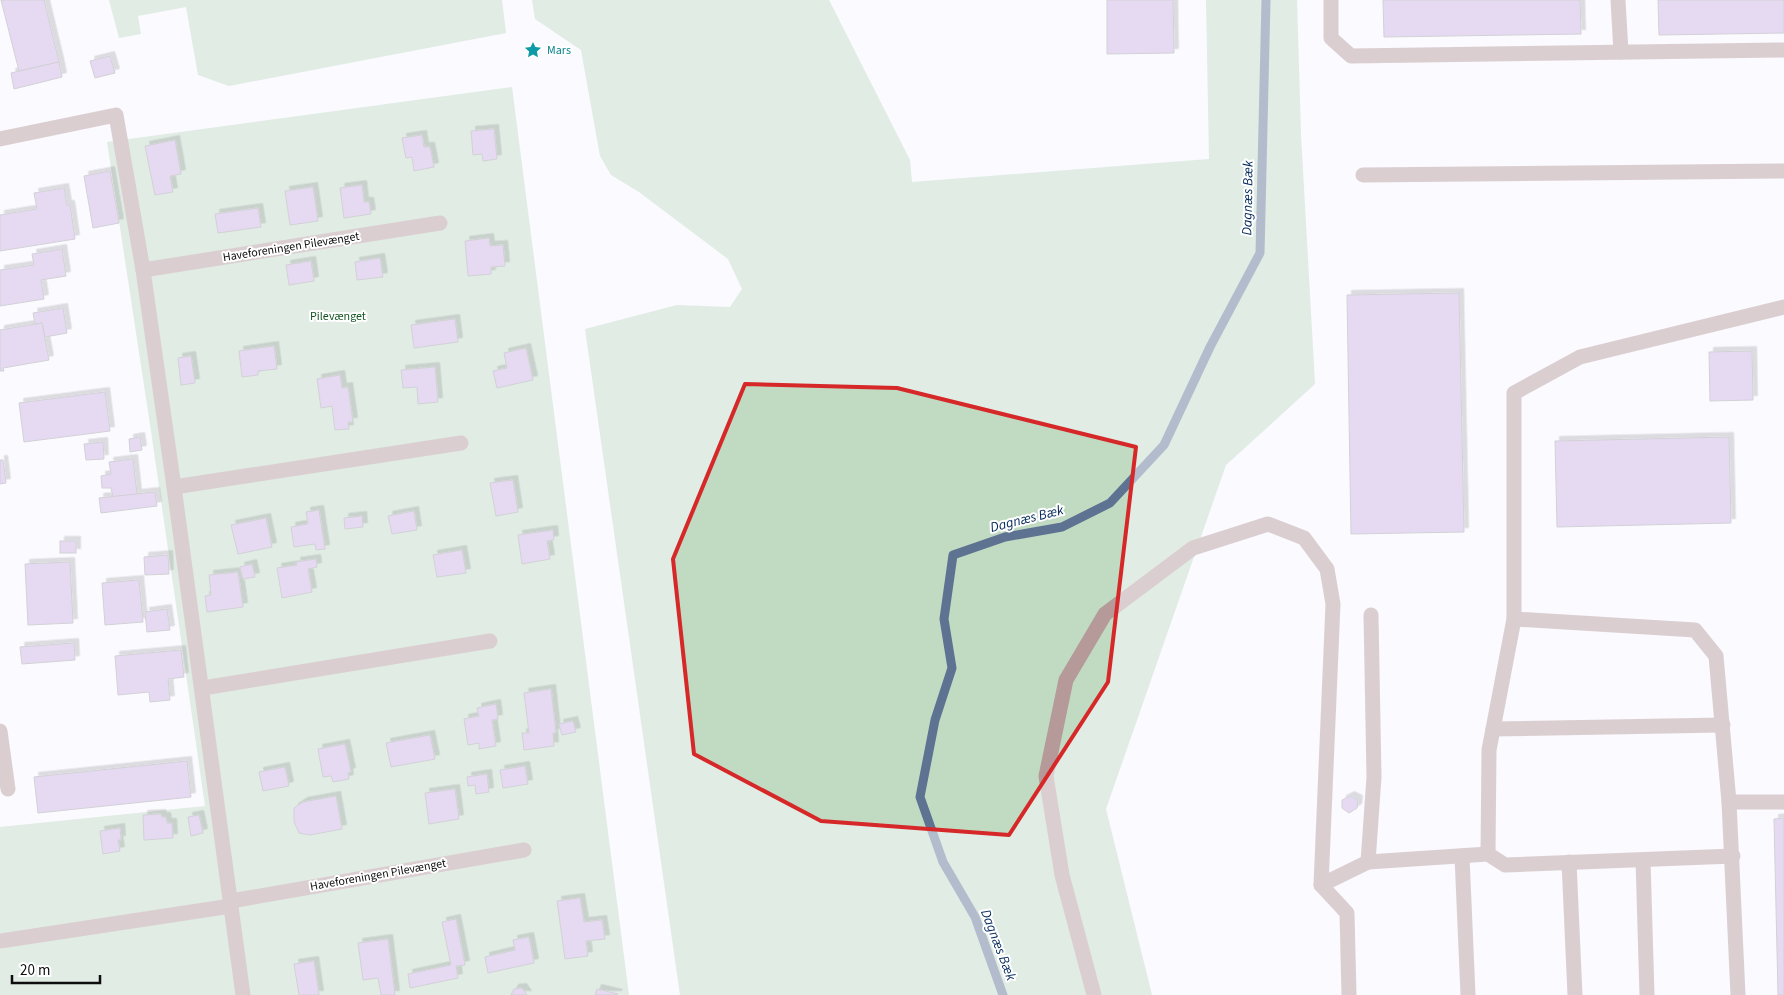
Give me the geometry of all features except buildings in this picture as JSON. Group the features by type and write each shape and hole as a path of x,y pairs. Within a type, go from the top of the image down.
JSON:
{"street":[{"path":"1331,0 1331,38 1351,56 1784,50"},
{"path":"1618,0 1621,52"},
{"path":"0,139 116,115 143,270 203,688 243,995"},
{"path":"1363,175 1784,172"},
{"name":"Haveforeningen Pilevænget","path":"143,270 440,223"},
{"path":"1488,854 1488,750 1514,619 1514,393 1580,357 1784,307"},
{"path":"174,488 461,443"},
{"path":"1094,995 1062,875 1046,776 1066,680 1105,614 1193,548 1268,524 1304,538 1327,569 1332,604 1321,885 1347,913 1349,995"},
{"path":"1368,862 1374,777 1371,615"},
{"path":"1514,619 1695,630 1716,656 1733,856 1738,995"},
{"path":"203,688 490,641"},
{"path":"1493,729 1723,725"},
{"path":"0,731 8,789"},
{"path":"1729,802 1784,802"},
{"name":"Haveforeningen Pilevænget","path":"0,942 231,904 524,850"},
{"path":"1321,885 1368,862 1488,854 1505,865 1733,856"},
{"path":"1462,856 1468,995"},
{"path":"1643,860 1647,995"},
{"path":"1569,862 1575,995"}],"highlighted area":[{"path":"745,384 897,388 1136,447 1108,682 1009,835 821,821 694,754 673,559"}],"green space":[{"path":"109,0 502,0 506,33 229,86 198,75 186,7 138,16 141,34 119,38"},
{"path":"532,0 829,0 910,160 912,182 1209,159 1206,0 1297,0 1301,135 1315,384 1226,465 1106,809 1152,995 680,995 585,329 677,305 730,307 742,289 728,259 639,192 611,175 600,156 581,50 535,19"},
{"name":"Pilevænget","path":"512,87 629,995 0,995 0,827 205,806 107,142"}],"waterway":[{"name":"Dagnæs Bæk","path":"1003,995 975,917 943,862 920,797 935,720 952,668 944,619 953,555 1005,537 1062,527 1110,503 1164,445 1210,347 1260,253 1266,0"}],"place":[{"name":"Mars","path":"533,50"}]}
